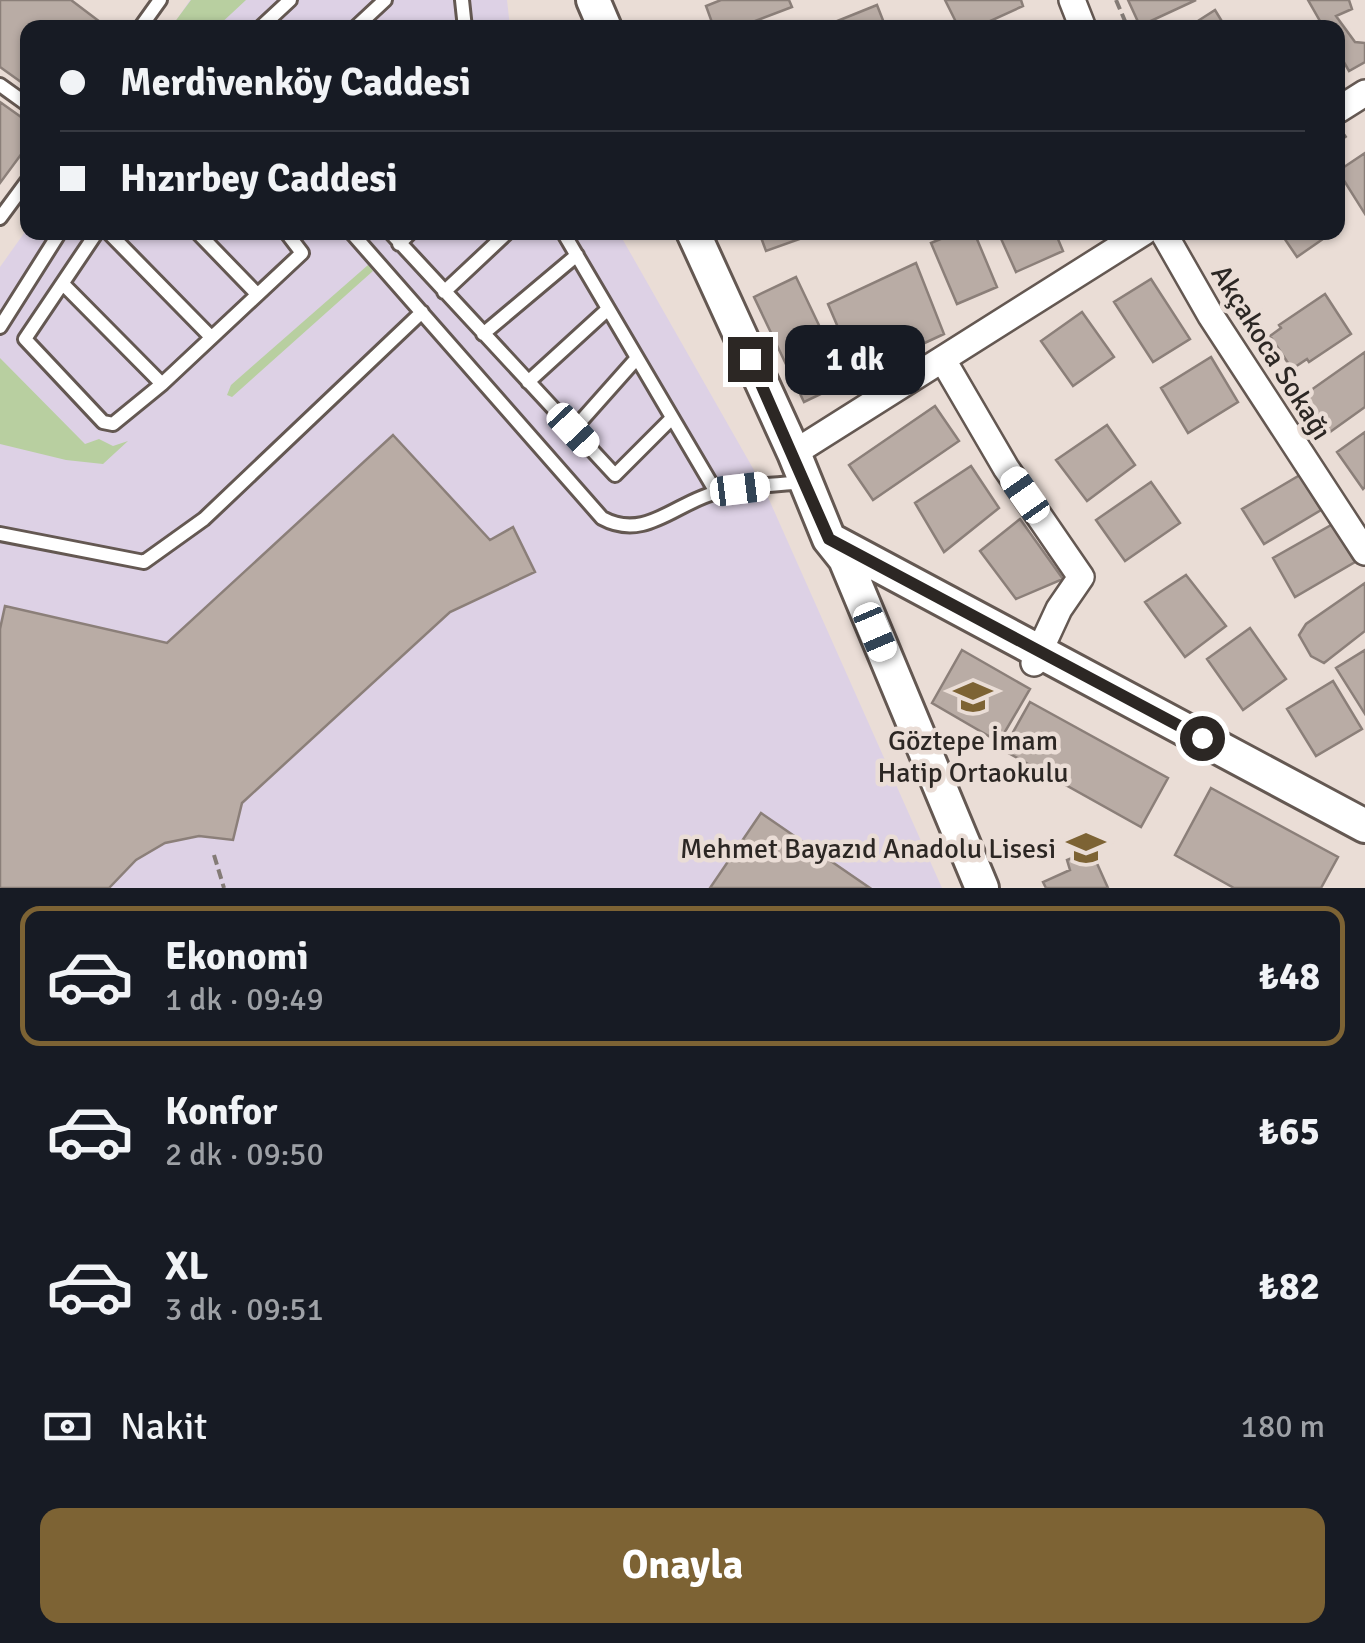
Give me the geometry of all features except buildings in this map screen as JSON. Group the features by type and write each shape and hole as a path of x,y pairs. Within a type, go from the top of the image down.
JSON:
{"street":[{"path":"696,240 837,549 982,888"},
{"path":"799,468 944,360 1132,240"},
{"name":"Akçakoca Sokağı","path":"1168,240 1211,316 1365,552"},
{"path":"944,360 1006,468 1081,577 1059,608 1036,656"},
{"path":"837,549 1365,826"},
{"path":"1036,656 1365,845"}],"lane":[{"path":"269,20 290,0"},
{"path":"364,20 385,0"},
{"path":"0,218 20,191"},
{"path":"0,327 55,240"},
{"path":"92,240 25,339 103,422 113,424 162,384 302,253 292,240"},
{"path":"116,240 210,336"},
{"path":"205,240 256,294"},
{"path":"358,240 602,518 616,526 632,528 716,492 799,468"},
{"path":"396,240 616,475 672,418"},
{"path":"444,292 499,240"},
{"path":"568,240 716,492"},
{"path":"483,334 576,255"},
{"path":"63,284 162,384"},
{"path":"528,382 608,308"},
{"path":"0,534 144,562 204,519 422,312"},
{"path":"573,430 637,358"}],"path":[{"path":"214,855 224,888"}],"shaded area":[{"path":"190,0 507,0 509,20 176,20"},
{"path":"20,239 623,240 763,486 942,888 0,888 0,267"}],"green space":[{"path":"191,0 246,0 225,20 176,20"},
{"path":"368,265 373,271 232,397 227,395 231,385"},
{"path":"0,358 85,444 99,439 113,446 128,441 103,464 66,460 0,444"}],"place":[{"name":"Göztepe İmam Hatip Ortaokulu","path":"973,697"},
{"name":"Mehmet Bayazıd Anadolu Lisesi","path":"1086,848"}],"route":[{"path":"750,359 829,539 1202,738"}]}
